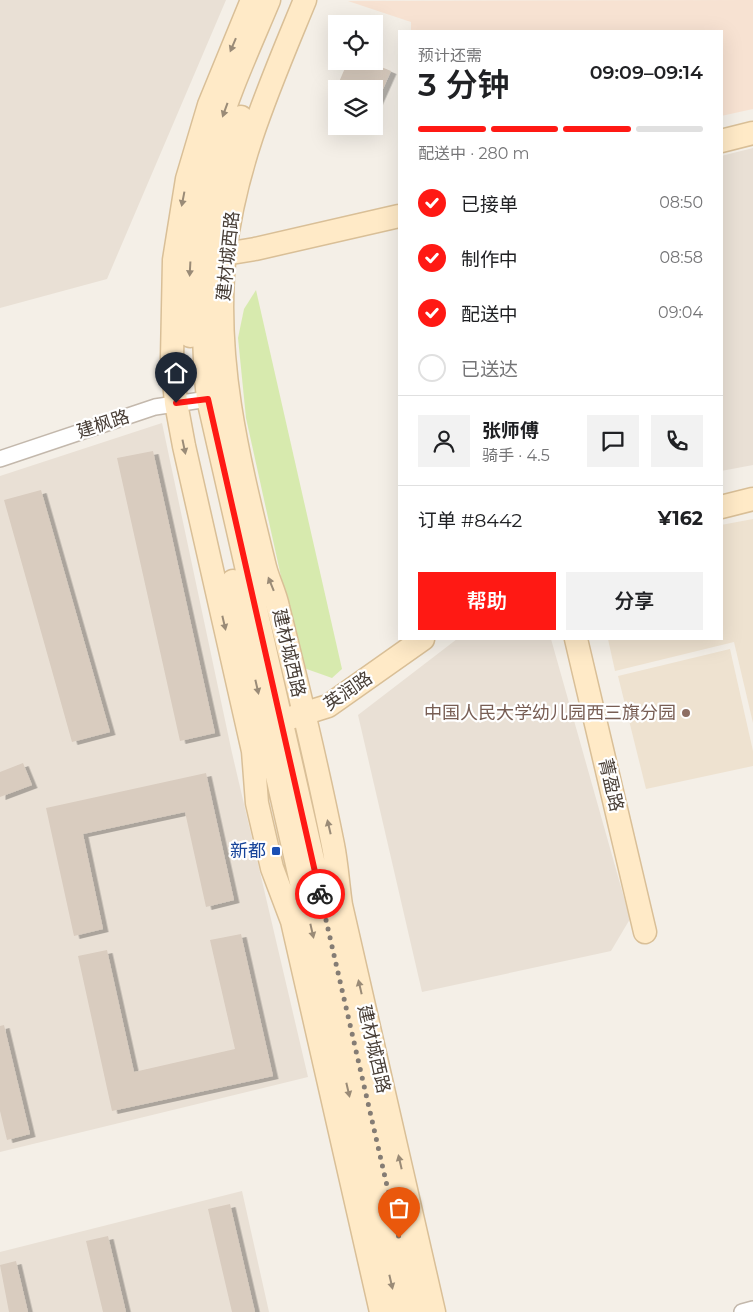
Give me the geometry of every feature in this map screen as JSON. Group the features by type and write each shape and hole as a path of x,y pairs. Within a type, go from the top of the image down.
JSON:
{"street":[{"name":"建材城西路","path":"252,0 208,105 194,151 181,206 174,260 171,310 416,1312"},
{"name":"建材城西路","path":"193,401 189,293 191,261 199,203 210,154 223,115 269,0"},
{"name":"建材城西路","path":"289,0 242,116 221,179 208,251 204,352 184,446 253,751 257,803 272,868 292,921 381,1312"},
{"name":"建材城西路","path":"305,0 248,143 234,198 222,282 223,357 232,422 264,566 278,606 303,715 332,844 343,914 434,1312"},
{"path":"723,140 753,133"},
{"path":"225,254 398,216"},
{"path":"204,352 221,298 222,282"},
{"name":"建枫路","path":"0,458 155,407 193,401"},
{"path":"723,506 753,500"},
{"name":"英润路","path":"273,722 320,710 335,702 421,640"},
{"name":"菁盈路","path":"576,640 645,932"},
{"name":"建材城西路","path":"273,722 398,1312"},
{"path":"742,1312 753,1310"}],"shaded area":[{"path":"0,0 226,0 107,279 0,308"},
{"path":"753,0 753,109 723,116 723,30 411,30 411,22 348,1"},
{"path":"753,148 753,465 723,471 723,156"},
{"path":"162,423 232,753 308,1077 0,1152 0,476"},
{"path":"753,519 753,723 734,642 615,671 608,640 723,640 723,525"},
{"path":"456,640 551,640 630,919 611,951 422,992 358,715"},
{"name":"中国人民大学幼儿园西三旗分园","path":"730,649 753,751 753,766 646,789 618,676"},
{"path":"242,1191 269,1312 0,1312 0,1252"}],"green space":[{"path":"256,290 342,669 332,678 301,667 246,418 238,338 244,309"}],"building":[{"path":"383,68 391,71 383,89 383,80 340,80 344,70 383,70"},
{"path":"153,451 215,733 180,741 117,458"},
{"path":"41,490 110,732 72,742 4,500"},
{"path":"23,763 32,785 0,797 0,772"},
{"path":"206,773 234,900 206,907 185,812 83,834 103,929 74,936 46,808"},
{"path":"241,934 273,1076 112,1111 78,956 107,950 134,1072 235,1049 210,940"},
{"path":"4,1025 30,1134 7,1140 0,1111 0,1026"},
{"path":"230,1204 255,1312 232,1312 208,1209"},
{"path":"108,1236 126,1312 103,1312 86,1241"},
{"path":"16,1261 28,1312 9,1312 0,1265"}],"way so far":[{"path":"320,894 399,1238"}],"place":[{"name":"中国人民大学幼儿园西三旗分园","path":"686,713"},
{"name":"新都","path":"276,851"}],"route":[{"path":"176,403 208,399 320,894"}]}
